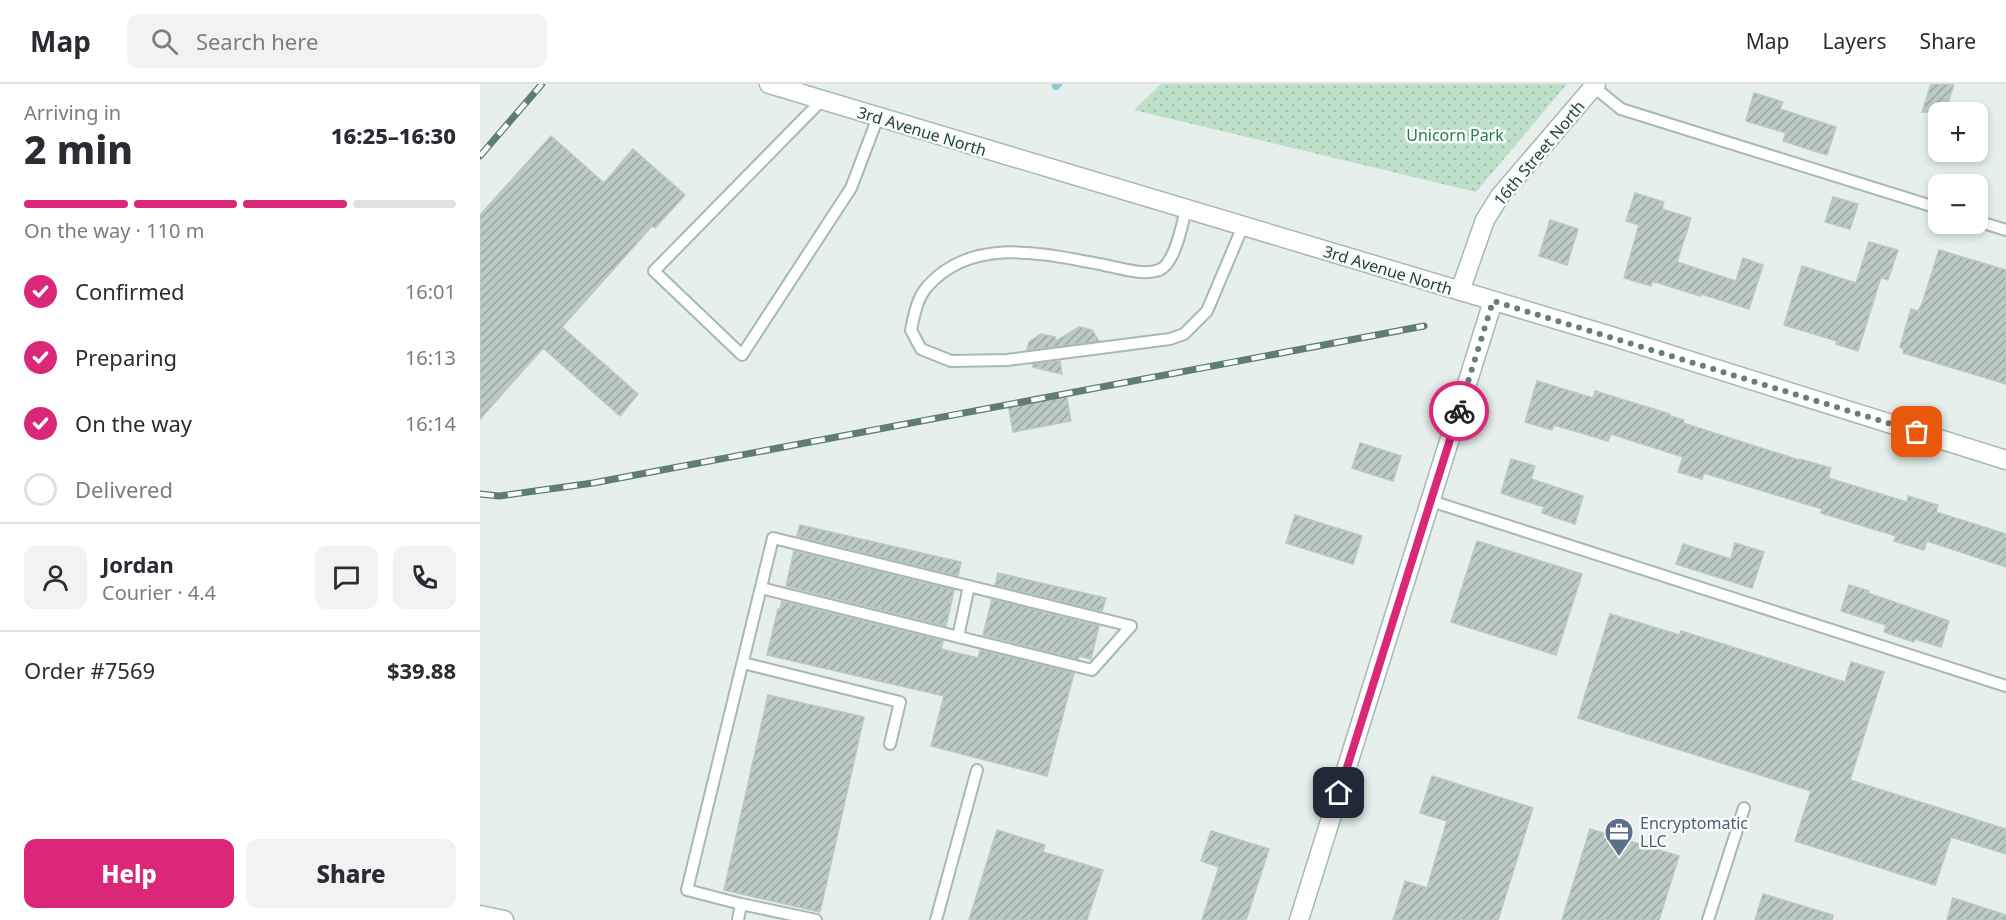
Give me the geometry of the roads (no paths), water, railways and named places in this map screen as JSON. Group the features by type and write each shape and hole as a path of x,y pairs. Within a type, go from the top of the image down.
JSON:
{"street":[{"name":"3rd Avenue North","path":"769,84 1493,301 2006,460"},
{"name":"16th Street North","path":"1460,291 1485,220 1500,196 1595,86"},
{"path":"1299,920 1493,301"},
{"path":"480,915 504,920"}],"lane":[{"path":"1595,86 1621,109 1928,205"},
{"path":"821,101 654,271 742,356 851,188 878,117"},
{"path":"1186,209 1173,251 1168,262 1159,270 1141,272 1038,253 976,256 949,269 926,288 915,309 910,330 921,350 951,361 1007,360 1170,339 1184,334 1207,311 1243,226"},
{"path":"1988,224 2006,230"},
{"path":"1431,501 2006,686"},
{"path":"761,588 1092,670 1131,626 773,538 687,890 816,920"},
{"path":"958,637 969,586"},
{"path":"743,663 900,702 890,744"},
{"path":"936,920 977,770"},
{"path":"1708,920 1744,808"},
{"path":"738,920 741,904"}],"railway":[{"path":"480,156 542,84"},
{"path":"480,494 499,496 593,483 1424,326"}],"place":[{"name":"Encryptomatic LLC","path":"1619,858"}],"park label":[{"name":"Unicorn Park","path":"1455,135"}]}
